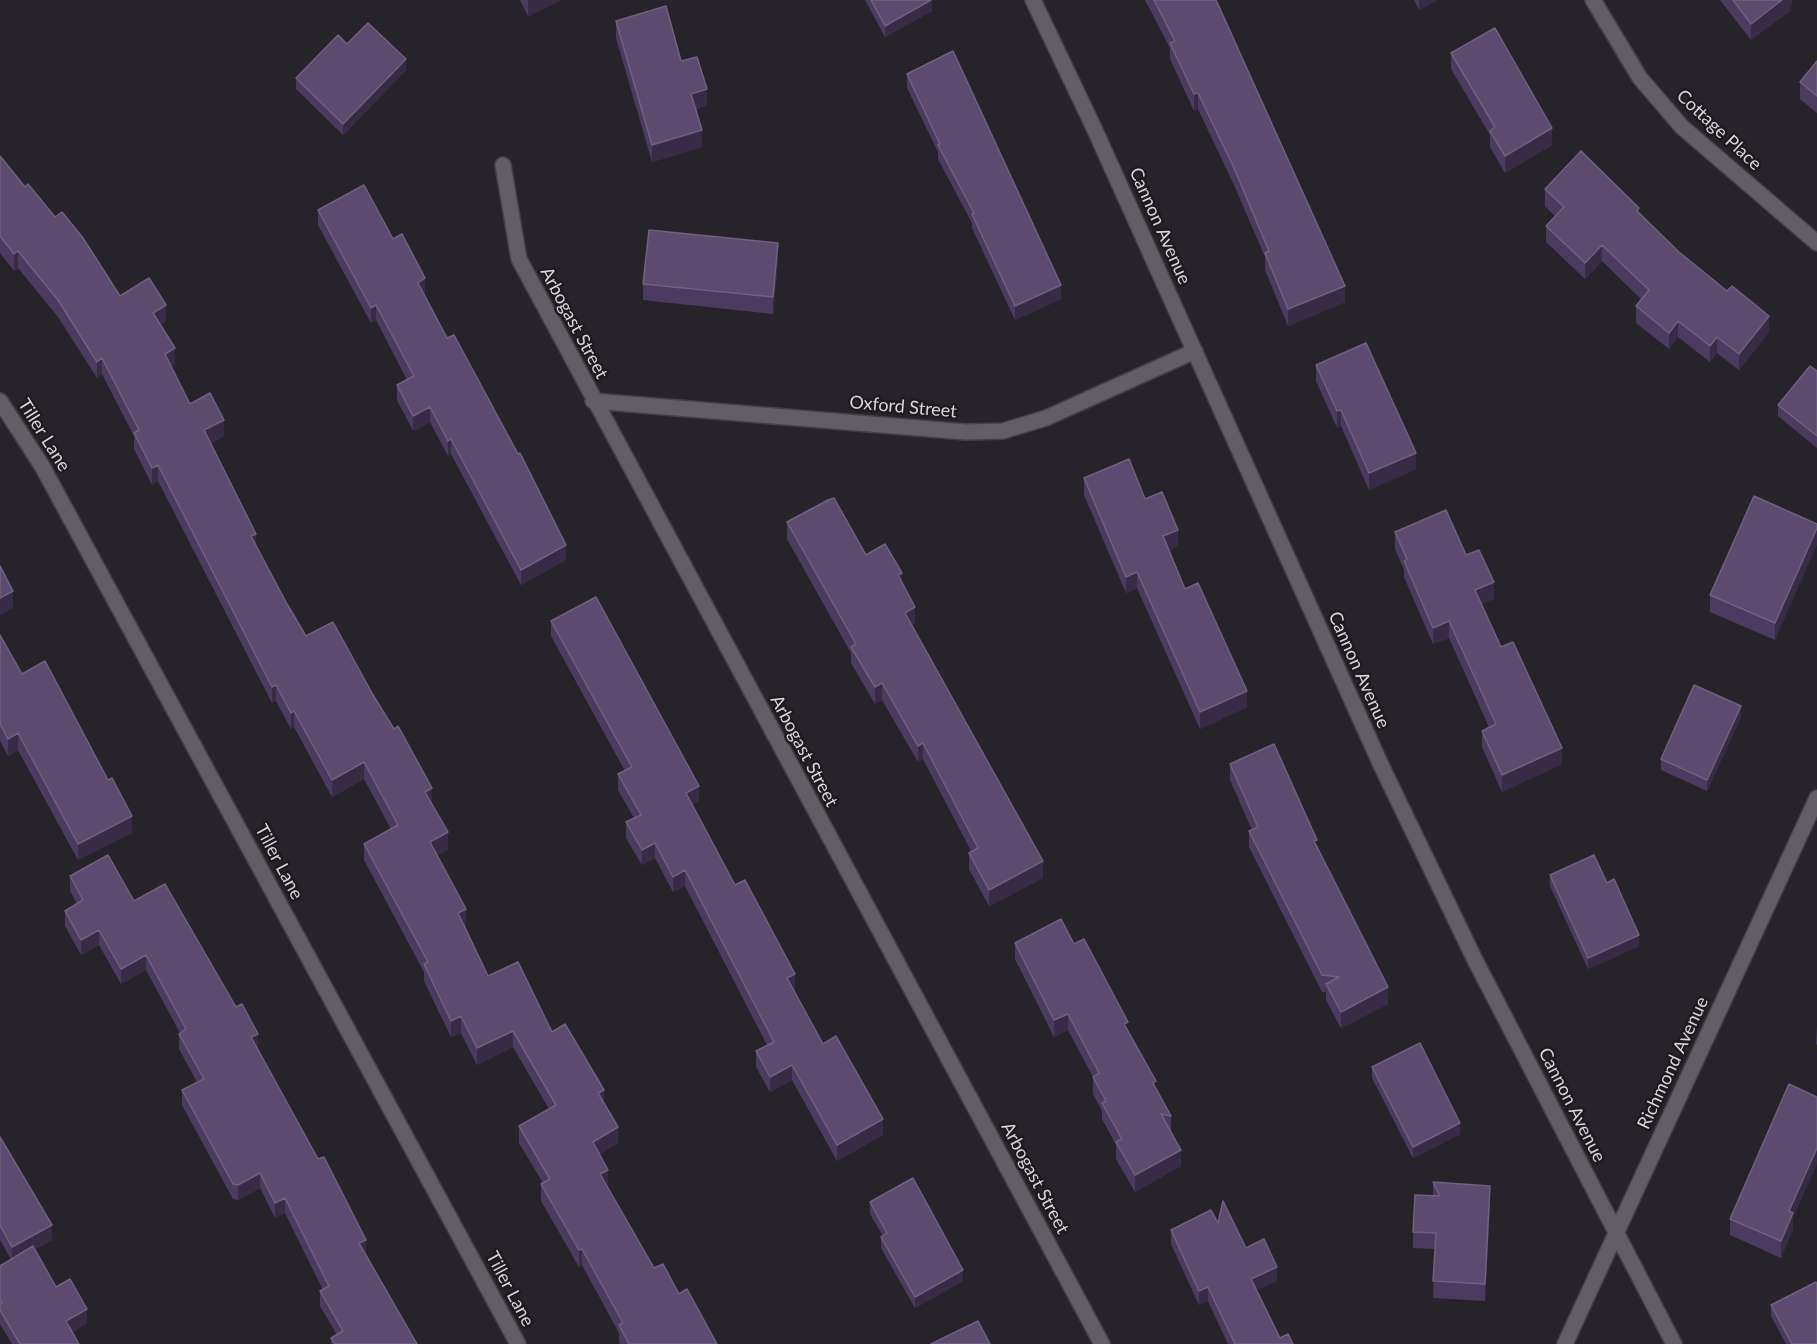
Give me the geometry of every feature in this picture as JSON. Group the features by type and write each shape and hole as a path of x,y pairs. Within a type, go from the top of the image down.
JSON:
{"street":[{"name":"Cannon Avenue","path":"1033,0 1094,128 1381,765 1475,960 1674,1344"},
{"name":"Cottage Place","path":"1593,0 1640,78 1682,127 1817,243"},
{"name":"Arbogast Street","path":"503,165 519,259 593,401 1102,1344"},
{"name":"Oxford Street","path":"593,401 966,432 1003,430 1046,418 1195,351"},
{"name":"Tiller Lane","path":"0,401 42,466 518,1344"},
{"name":"Richmond Avenue","path":"1565,1344 1813,817 1817,798"}],"building":[{"path":"871,0 931,0 885,26"},
{"path":"1154,0 1216,0 1345,286 1288,309 1265,253 1269,251 1234,168 1198,93 1194,94 1170,43 1175,41"},
{"path":"1733,0 1782,0 1751,24"},
{"path":"666,6 681,61 697,57 707,89 691,94 702,130 652,145 616,21"},
{"path":"368,23 406,59 343,124 296,78 338,35 347,44"},
{"path":"1495,28 1552,128 1505,156 1490,131 1495,127 1451,53"},
{"path":"953,51 1061,285 1015,306 972,214 974,213 938,145 940,144 907,74"},
{"path":"1817,61 1817,96 1800,82"},
{"path":"1581,151 1639,208 1637,211 1679,252 1727,291 1732,286 1769,316 1739,354 1717,337 1710,346 1678,321 1669,333 1636,306 1649,290 1602,245 1585,263 1546,226 1564,207 1545,189"},
{"path":"0,156 25,187 28,184 55,217 62,212 83,238 120,296 149,278 166,305 153,313 175,348 165,354 190,404 210,393 224,420 204,430 256,534 251,536 287,604 306,636 333,622 394,729 398,726 432,788 425,792 448,832 430,842 466,909 458,913 488,976 518,962 552,1032 565,1024 604,1090 598,1093 618,1127 593,1142 608,1170 600,1174 654,1268 663,1264 679,1294 687,1289 717,1344 629,1344 619,1325 623,1323 582,1249 579,1250 541,1184 550,1179 519,1126 556,1105 513,1031 477,1048 461,1016 451,1021 424,964 428,962 364,844 398,825 364,762 332,780 294,711 291,713 276,685 272,687 158,465 152,468 134,433 139,430 102,358 97,362 58,300 18,251 14,254 0,236"},
{"path":"364,185 393,239 402,234 425,278 418,283 447,338 454,335 518,454 520,453 566,545 521,570 451,439 448,441 430,407 413,416 397,385 414,376 376,305 371,308 318,210"},
{"path":"649,230 778,243 773,297 643,284"},
{"path":"1366,343 1416,453 1369,473 1341,410 1337,411 1316,365"},
{"path":"1810,366 1817,371 1817,436 1778,405"},
{"path":"1129,459 1145,499 1162,492 1178,530 1163,536 1185,589 1198,583 1247,691 1200,712 1137,572 1126,577 1084,478"},
{"path":"1754,496 1817,524 1775,623 1710,595"},
{"path":"834,498 866,555 885,544 902,573 898,575 915,607 905,613 1043,861 989,890 969,853 978,848 923,743 918,746 882,683 875,687 851,647 856,644 787,522"},
{"path":"1446,510 1466,555 1479,550 1494,582 1475,590 1501,647 1513,642 1562,748 1502,775 1482,731 1496,724 1449,621 1433,628 1404,561 1407,559 1395,532"},
{"path":"0,566 13,591 0,598"},
{"path":"596,597 699,786 686,793 735,885 745,880 795,974 787,978 823,1044 836,1036 883,1119 837,1145 792,1065 770,1077 756,1051 774,1042 685,870 673,877 655,843 642,850 626,822 641,815 618,774 632,767 551,621"},
{"path":"0,635 22,674 45,661 108,780 112,778 132,816 78,844 18,733 8,739 0,724"},
{"path":"1694,685 1741,706 1707,780 1661,759"},
{"path":"1274,744 1317,840 1314,841 1388,987 1341,1012 1326,984 1339,977 1322,975 1249,831 1258,827 1230,764"},
{"path":"108,855 134,901 165,884 236,1007 242,1004 258,1034 251,1037 318,1159 324,1157 366,1240 359,1243 417,1344 335,1344 331,1338 343,1331 320,1291 329,1286 285,1198 275,1203 260,1173 238,1185 233,1184 182,1090 204,1079 179,1034 186,1029 146,955 121,969 99,930 81,940 65,911 83,900 70,876"},
{"path":"1594,855 1607,883 1614,879 1639,935 1588,958 1550,875"},
{"path":"1061,919 1074,944 1084,939 1128,1022 1124,1024 1156,1081 1153,1083 1171,1116 1161,1114 1181,1150 1135,1175 1116,1142 1122,1139 1102,1103 1106,1101 1093,1077 1099,1073 1068,1014 1054,1020 1015,943"},
{"path":"1420,1043 1460,1123 1413,1147 1372,1067"},
{"path":"1789,1084 1817,1097 1817,1148 1789,1211 1793,1213 1781,1241 1730,1219"},
{"path":"0,1137 52,1225 12,1247 0,1225"},
{"path":"913,1178 963,1270 915,1297 881,1237 887,1233 870,1202"},
{"path":"1433,1182 1490,1186 1485,1284 1433,1281 1436,1233 1413,1232 1415,1195 1440,1196"},
{"path":"1223,1201 1246,1248 1264,1239 1277,1267 1251,1279 1280,1338 1288,1334 1293,1344 1235,1344 1208,1287 1199,1291 1171,1230 1211,1210 1218,1223"},
{"path":"33,1246 56,1287 70,1279 87,1309 66,1321 79,1344 20,1344 0,1310 2,1303 0,1266"},
{"path":"1816,1282 1817,1344 1792,1344 1771,1305"},
{"path":"978,1321 990,1344 931,1344"}]}
